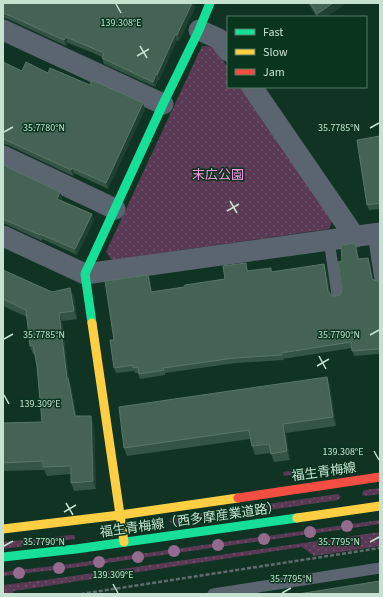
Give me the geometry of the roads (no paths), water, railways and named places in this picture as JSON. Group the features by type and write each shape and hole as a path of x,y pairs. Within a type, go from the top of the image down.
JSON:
{"main road":[{"path":"124,542 85,274 162,104 199,30 210,3"},
{"name":"福生青梅線","path":"272,493 350,485 380,477"},
{"name":"福生青梅線（西多摩産業道路）","path":"3,528 120,514 272,493"},
{"name":"福生青梅線（西多摩産業道路）","path":"3,558 124,542 352,506 380,506"}],"street":[{"path":"3,30 162,104"},
{"path":"199,30 219,39 227,50"},
{"path":"253,88 370,235"},
{"path":"3,156 115,208"},
{"path":"3,236 85,274 370,235"}],"lane":[{"path":"370,235 380,280"},
{"path":"329,240 337,295"},
{"path":"213,594 380,568"}],"park label":[{"name":"末広公園","path":"218,175"}]}
